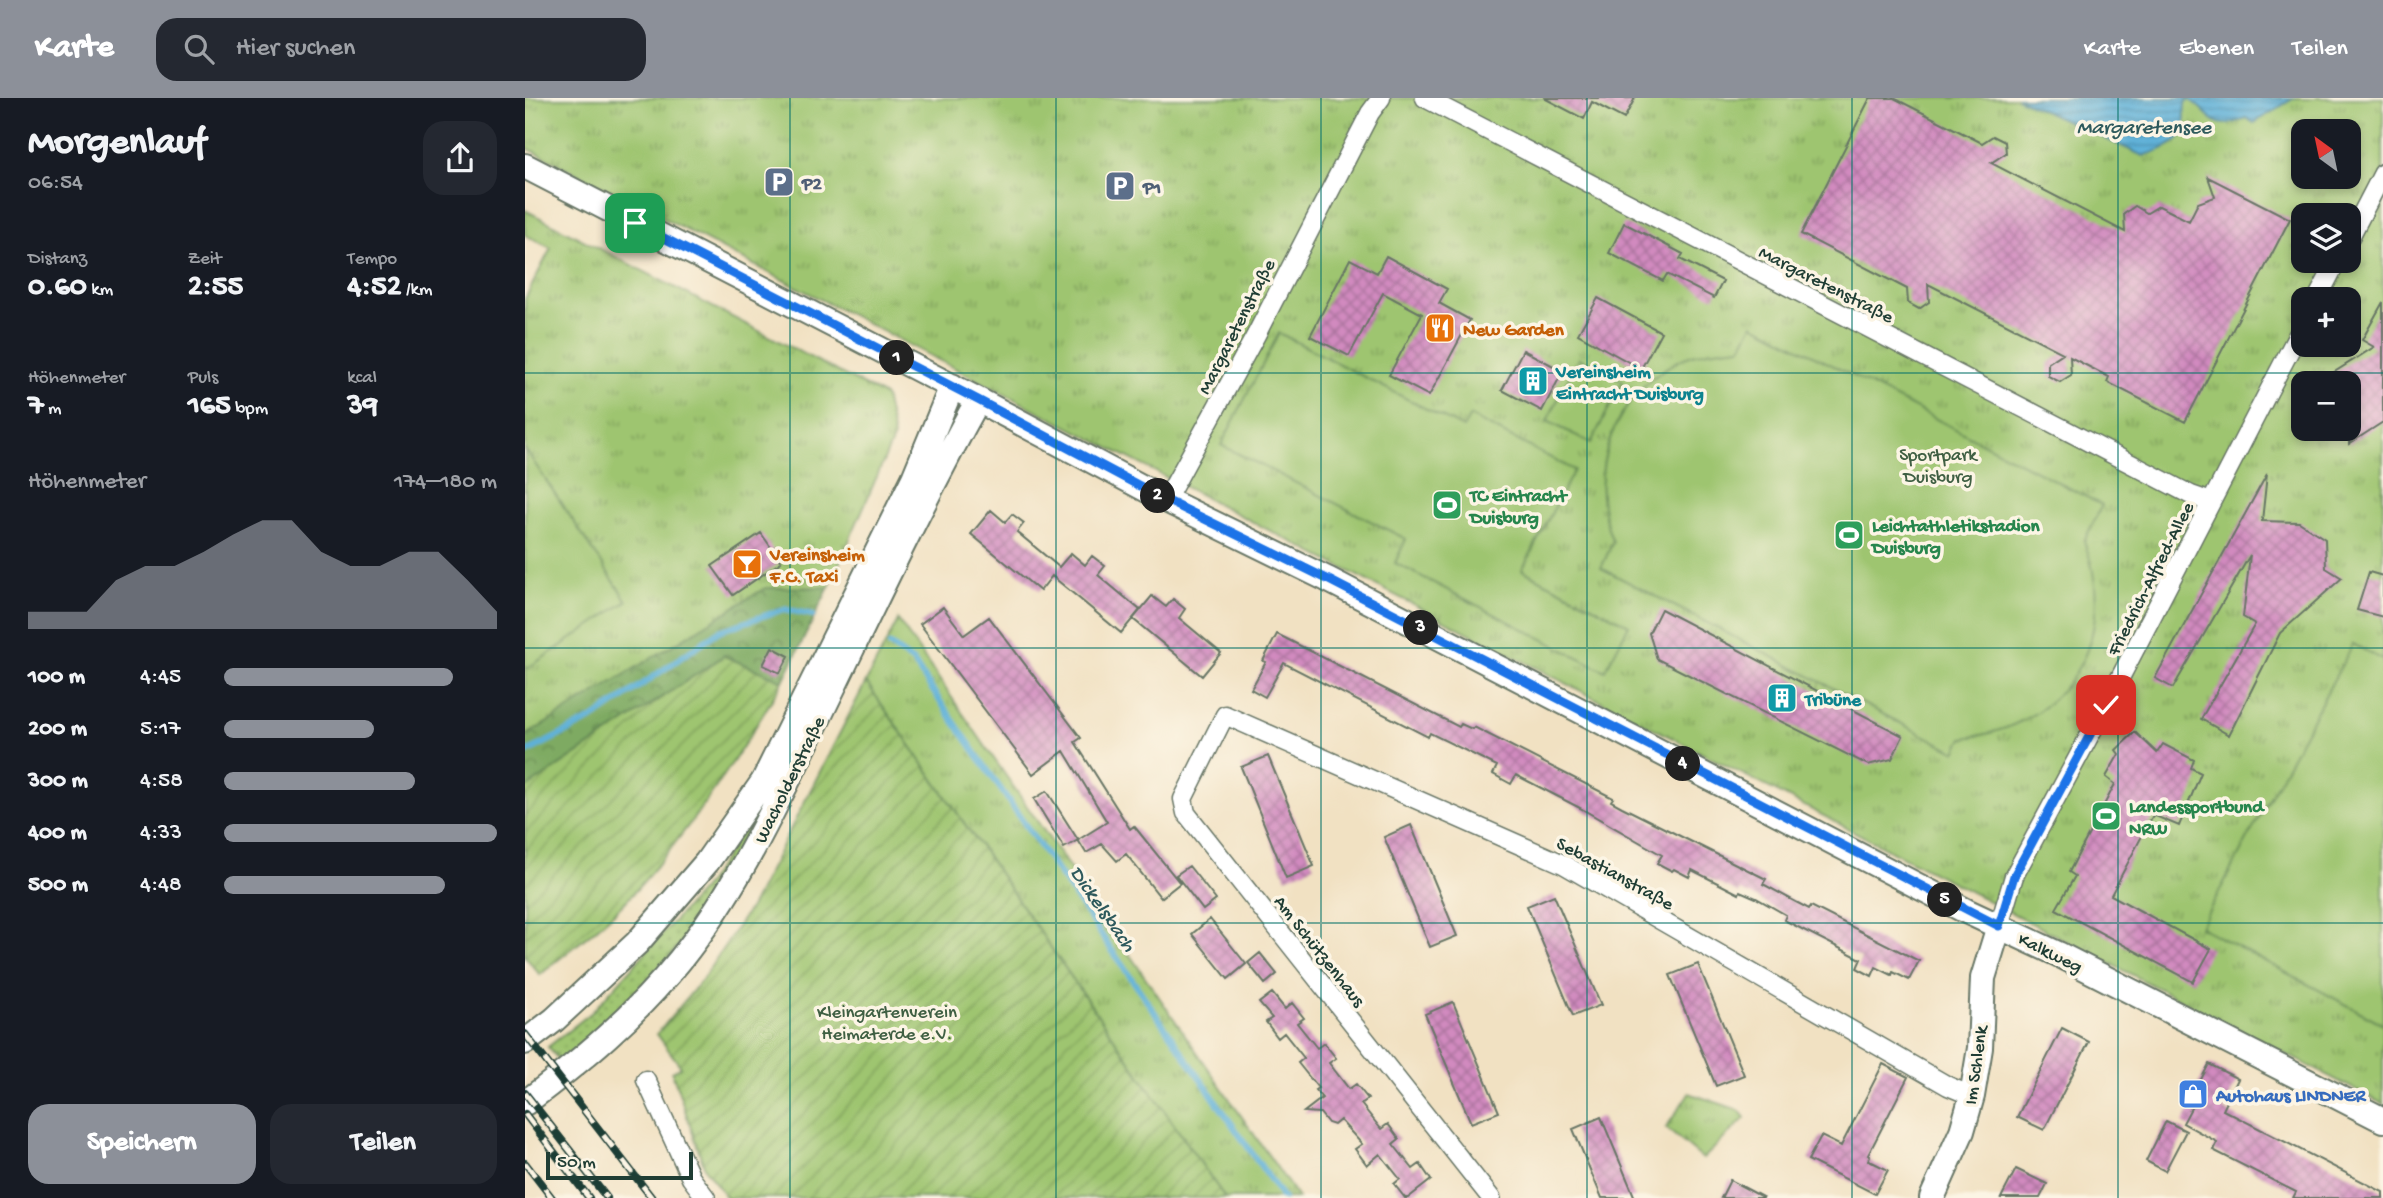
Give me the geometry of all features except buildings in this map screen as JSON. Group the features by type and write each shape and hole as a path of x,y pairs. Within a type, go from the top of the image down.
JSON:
{"street":[{"name":"Margaretenstraße","path":"1166,500 1256,335 1364,124 1381,98"},
{"name":"Margaretenstraße","path":"1425,98 2179,488 2211,502"},
{"name":"Kalkweg","path":"525,166 952,386 1166,500 1327,579 2383,1121"},
{"path":"2361,216 2383,173"},
{"name":"Friedrich-Alfred-Allee","path":"1999,926 2014,876 2291,348"},
{"name":"Wacholderstraße","path":"525,1042 554,1020 655,923 707,862 763,782 914,478 952,386"},
{"name":"Wacholderstraße","path":"525,1103 568,1071 632,1014 680,961 721,905 757,844 879,593 978,400"},
{"name":"Sebastianstraße","path":"1225,715 1563,864 1917,1069 1972,1096"},
{"name":"Am Schützenhaus","path":"1225,715 1183,799 1186,813 1491,1198"},
{"name":"Im Schlenk","path":"1932,1198 1962,1131 1972,1096 1980,1048 1983,978 1999,926"},
{"path":"646,1080 691,1178 706,1198"}],"green space":[{"name":"Sportpark Duisburg","path":"525,98 2383,98 2383,1104 525,147"},
{"path":"525,210 885,396 894,437 829,587 765,588 525,736 525,299 551,248 525,235"},
{"name":"Leichtathletikstadion Duisburg","path":"1753,324 2102,505 2084,541 2094,577 2095,611 2089,643 2076,672 2056,696 2030,716 1999,730 1963,738 1956,752 1601,568 1613,542 1605,516 1603,464 1610,439 1621,416 1636,394 1655,376 1693,355 1741,347"},
{"name":"TC Eintracht Duisburg","path":"1279,333 1463,428 1470,416 1574,470 1522,570 1629,625 1605,671 1395,563 1406,539 1221,445"},
{"path":"1579,358 1623,381 1591,443 1547,421"},
{"path":"525,449 627,601 525,670"},
{"path":"829,587 783,681 724,656 525,789 525,736 765,588"},
{"path":"898,620 1298,1198 1225,1198 866,682"},
{"path":"2353,644 2383,660 2383,1024 2200,927"},
{"path":"724,656 783,681 712,794 651,873 608,918 540,975 525,956 525,789"},
{"name":"Kleingartenverein Heimaterde e.V.","path":"866,682 1225,1198 727,1198 705,1169 672,1072 681,1067 657,1034 702,980 751,906"},
{"path":"765,796 770,799 748,839 686,936 646,983 561,1063 548,1047 592,1012 708,883"},
{"path":"1689,1093 1739,1110 1745,1118 1703,1159 1666,1128"}],"water":[{"name":"Margaretensee","path":"2017,98 2294,98 2254,123 2246,118 2226,124 2213,120 2190,100 2186,101 2184,130 2181,136 2170,145 2143,156"}],"waterway":[{"name":"Dickelsbach","path":"525,753 594,718 719,631 784,609 813,615"},
{"name":"Dickelsbach","path":"890,645 913,662 1283,1198"}],"railway":[{"path":"525,1034 652,1198"},
{"path":"525,1093 607,1198"},
{"path":"525,1114 589,1198"},
{"path":"525,1163 552,1198"}],"place":[{"name":"P2","path":"779,182"},
{"name":"P1","path":"1120,186"},
{"name":"New Garden","path":"1440,328"},
{"name":"Vereinsheim Eintracht Duisburg","path":"1533,381"},
{"name":"TC Eintracht Duisburg","path":"1447,505"},
{"name":"Leichtathletikstadion Duisburg","path":"1849,535"},
{"name":"Vereinsheim F.C. Taxi","path":"747,564"},
{"name":"Tribüne","path":"1782,698"},
{"name":"Landessportbund NRW","path":"2106,816"},
{"name":"Autohaus LINDNER","path":"2193,1094"}],"route":[{"path":"635,223 1029,426 1166,500 1327,579 1999,926 2014,876 2106,705"}]}
